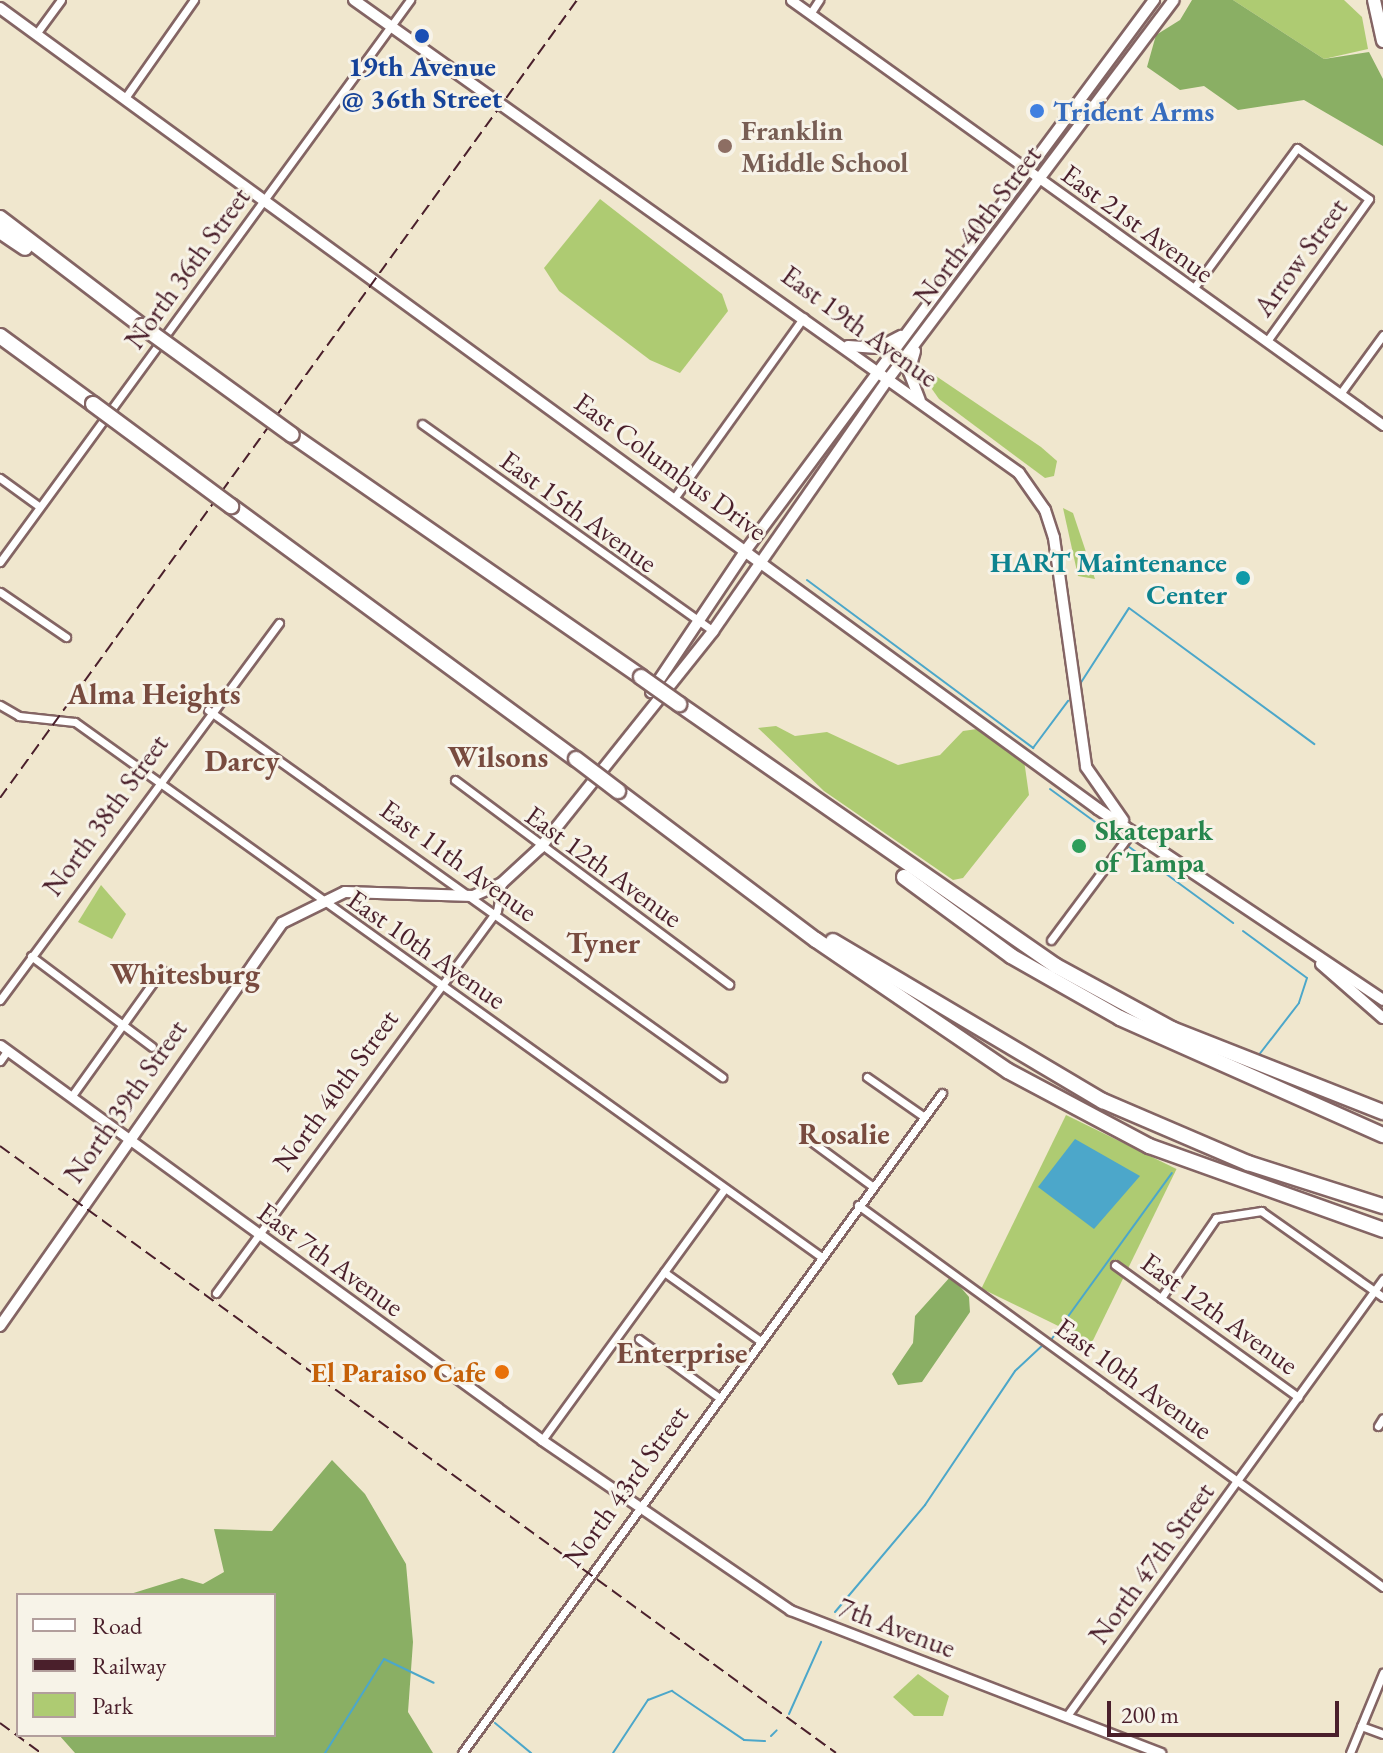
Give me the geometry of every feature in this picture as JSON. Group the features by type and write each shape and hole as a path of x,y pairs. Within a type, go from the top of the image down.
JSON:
{"highway":[{"path":"0,218 292,435 679,704 814,804 967,925 1062,986 1209,1064 1383,1135"},
{"path":"0,231 142,326"},
{"path":"0,336 937,1025 1080,1111 1230,1178 1383,1230"},
{"path":"814,804 1119,1002 1246,1062 1383,1112"},
{"path":"738,881 1103,1101 1248,1163 1383,1206"}],"main road":[{"name":"East 19th Avenue","path":"354,0 394,22 806,316 1019,473 1045,510 1090,778"},
{"name":"North 40th Street","path":"644,709 695,622 746,550 1154,0"},
{"name":"North 40th Street","path":"318,899 359,890 420,899 473,896 502,883 540,848 644,709 713,631 889,378 1042,181 1174,0"},
{"path":"1374,0 1383,41"},
{"name":"East Columbus Drive","path":"0,8 1071,787 1317,960 1383,1000"},
{"path":"1098,75 1112,85"},
{"path":"846,345 878,348 906,333"},
{"path":"918,341 909,372 921,402"},
{"path":"1071,787 1090,778 1133,830"},
{"name":"North 39th Street","path":"0,1326 5,1305 276,930 318,899"},
{"name":"East Columbus Drive","path":"1317,960 1383,1018"}],"street":[{"path":"36,34 61,0"},
{"path":"125,98 194,0"},
{"name":"North 36th Street","path":"0,562 410,0"},
{"name":"East 21st Avenue","path":"791,0 1383,425"},
{"path":"810,14 819,0"},
{"name":"Arrow Street","path":"1193,289 1297,148 1369,199 1267,341"},
{"path":"675,497 806,316"},
{"path":"1340,394 1383,335"},
{"name":"East 15th Avenue","path":"422,424 695,622 713,631"},
{"path":"0,478 40,507"},
{"path":"0,592 66,637"},
{"name":"North 38th Street","path":"0,1000 208,710 279,623"},
{"name":"East 10th Avenue","path":"0,705 19,716 75,722 820,1256"},
{"name":"East 11th Avenue","path":"208,710 473,896 493,917 556,954 722,1077"},
{"name":"East 12th Avenue","path":"455,780 540,848 729,984"},
{"path":"1051,940 1133,830"},
{"path":"493,917 503,902 502,883"},
{"name":"North 40th Street","path":"216,1293 493,917"},
{"path":"31,956 152,1047"},
{"path":"71,1097 162,970"},
{"path":"0,1061 4,1048"},
{"name":"East 7th Avenue","path":"4,1048 542,1440 638,1505"},
{"path":"867,1077 923,1116"},
{"name":"North 43rd Street","path":"462,1753 717,1396 942,1093"},
{"path":"804,1136 872,1186"},
{"path":"542,1440 725,1188"},
{"name":"East 10th Avenue","path":"858,1205 1383,1587"},
{"path":"1161,1298 1216,1218 1261,1211 1383,1297"},
{"name":"East 12th Avenue","path":"1115,1265 1298,1397"},
{"path":"664,1272 759,1340"},
{"name":"North 47th Street","path":"1066,1717 1383,1279"},
{"path":"639,1339 717,1396"},
{"path":"1378,1426 1383,1418"},
{"name":"7th Avenue","path":"638,1505 790,1610 1160,1753"},
{"path":"1350,1753 1383,1673"},
{"path":"1361,1726 1383,1734"}],"green space":[{"path":"1192,0 1233,0 1324,59 1369,52 1383,79 1383,146 1304,100 1238,110 1204,86 1180,90 1147,67 1156,35 1180,20"},
{"path":"1233,0 1344,0 1362,17 1368,49 1324,59"},
{"path":"600,199 722,294 728,311 680,373 650,360 559,291 544,268"},
{"path":"933,374 1041,447 1057,461 1054,476 1045,478 939,399 927,382"},
{"path":"1063,508 1073,513 1095,579 1078,576"},
{"path":"776,726 795,736 827,732 898,765 940,755 963,731 977,729 1024,760 1029,795 963,878 953,880 824,791 758,728"},
{"path":"101,885 126,914 112,939 78,922"},
{"path":"1066,1115 1177,1169 1092,1342 981,1288"},
{"path":"951,1276 969,1297 970,1312 922,1382 898,1385 892,1374 913,1343 915,1316"},
{"path":"332,1460 365,1494 406,1564 413,1642 408,1712 433,1753 75,1753 61,1737 276,1737 276,1593 133,1593 182,1578 203,1584 224,1572 214,1529 272,1531"},
{"path":"918,1674 949,1696 943,1716 914,1716 893,1697"}],"water":[{"path":"1075,1139 1140,1176 1094,1229 1038,1187"}],"waterway":[{"path":"807,580 1033,748 1068,701"},
{"path":"1080,684 1129,608 1314,744"},
{"path":"1050,789 1233,923"},
{"path":"1243,931 1307,978 1299,1003 1258,1056"},
{"path":"1051,1340 1172,1173"},
{"path":"835,1612 925,1505 1015,1371 1045,1343"},
{"path":"789,1714 821,1642"},
{"path":"325,1753 384,1659 434,1683"},
{"path":"613,1753 648,1700 672,1691 744,1740 765,1741"},
{"path":"495,1723 531,1753"},
{"path":"771,1736 777,1730"}],"railway":[{"path":"0,798 577,0"},
{"path":"0,1146 836,1753"},
{"path":"0,1723 16,1735"},
{"path":"19,1737 41,1753"}],"place":[{"name":"19th Avenue @ 36th Street","path":"422,36"},
{"name":"Trident Arms","path":"1037,111"},
{"name":"Franklin Middle School","path":"725,146"},
{"name":"HART Maintenance Center","path":"1243,578"},
{"name":"Skatepark of Tampa","path":"1079,846"},
{"name":"El Paraiso Cafe","path":"502,1372"}],"district":[{"name":"Alma Heights","path":"154,694"},
{"name":"Wilsons","path":"498,757"},
{"name":"Darcy","path":"242,761"},
{"name":"Tyner","path":"603,943"},
{"name":"Whitesburg","path":"185,974"},
{"name":"Rosalie","path":"844,1134"},
{"name":"Enterprise","path":"682,1353"}]}
